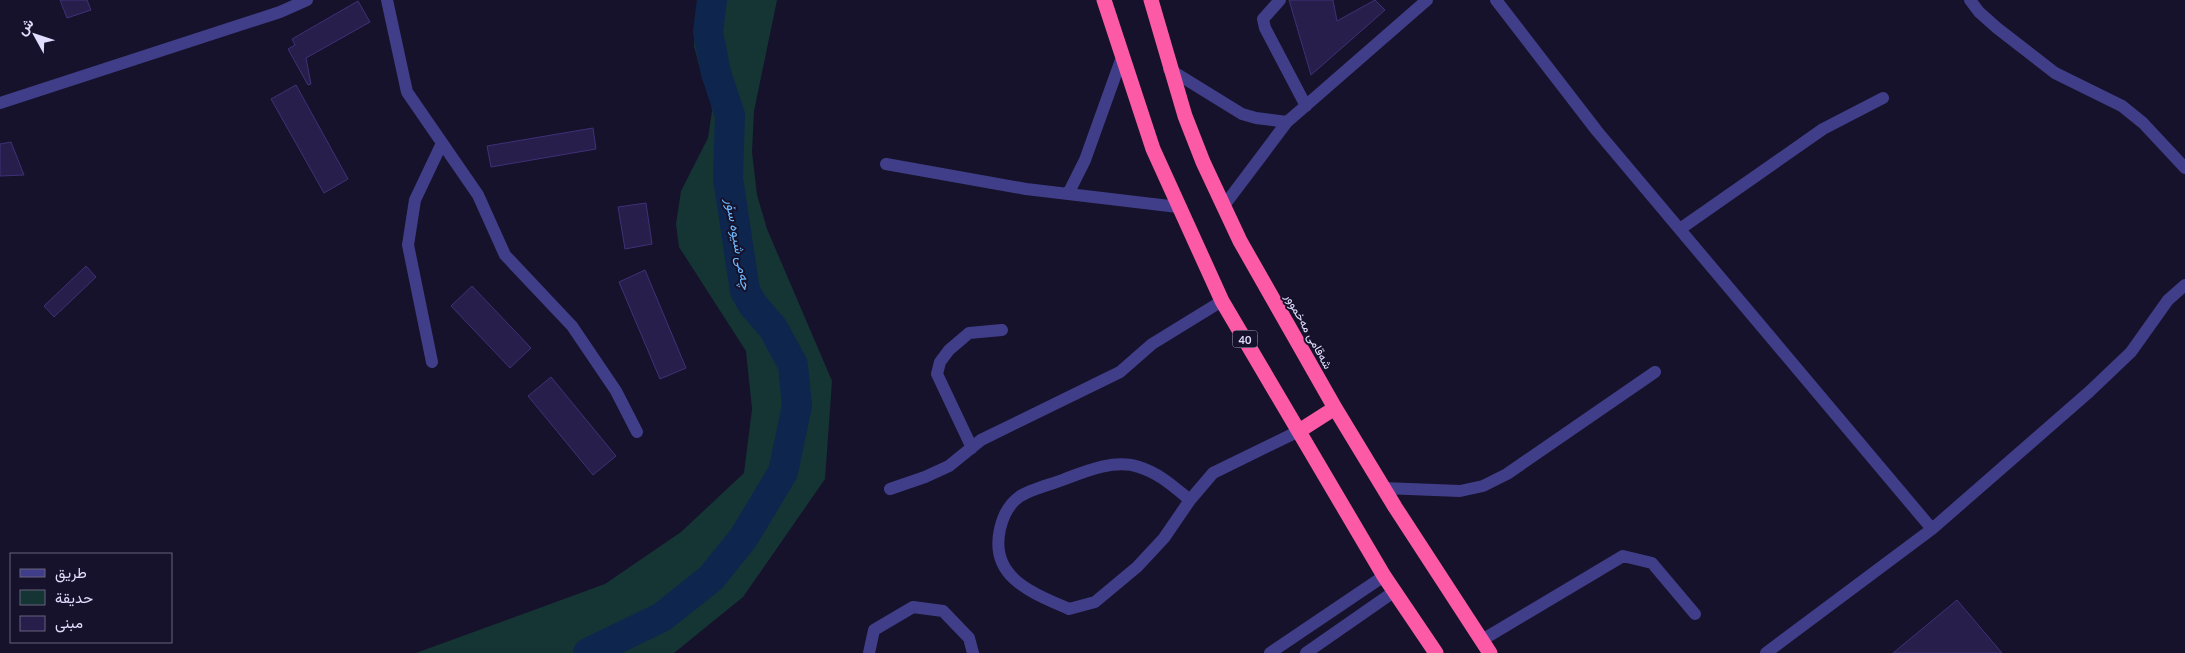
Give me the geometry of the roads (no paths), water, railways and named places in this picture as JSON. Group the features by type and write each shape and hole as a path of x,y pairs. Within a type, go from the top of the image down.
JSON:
{"highway":[{"name":"40","path":"1104,0 1153,148 1222,301 1384,576 1436,653"},
{"name":"شەقامی مەخموور","path":"1150,0 1169,69 1188,125 1223,207 1334,408 1383,488 1490,653"},
{"path":"1299,431 1334,408"}],"street":[{"path":"0,103 280,12 307,0"},
{"path":"387,0 407,92 478,195 505,255 572,326 616,391 637,432"},
{"path":"1280,0 1263,19 1265,28 1306,106"},
{"path":"1223,207 1287,122 1427,0"},
{"path":"1496,0 1597,131 1932,528"},
{"path":"1970,0 1979,12 1997,28 2056,73 2122,106 2143,123 2185,168"},
{"path":"1068,194 1085,160 1122,57"},
{"path":"1169,69 1242,114 1287,122"},
{"path":"1680,229 1823,129 1883,98"},
{"path":"432,362 408,246 415,200 442,143"},
{"path":"886,164 996,184 1178,207"},
{"path":"1766,653 1932,528 2089,392 2131,352 2168,300 2185,285"},
{"path":"890,489 925,477 949,466 981,440 1120,372 1152,344 1222,301"},
{"path":"972,448 937,374 940,362 949,350 969,333 1002,330"},
{"path":"1383,488 1460,491 1483,486 1507,474 1655,372"},
{"path":"1190,500 1166,480 1139,467 1117,464 1078,474 1020,497 1004,514 998,539 1004,569 1027,590 1069,609 1095,602 1144,560 1164,538 1190,500 1213,473 1299,431"},
{"path":"1482,640 1623,556 1652,563 1695,614"},
{"path":"1270,653 1384,576"},
{"path":"1306,653 1395,591"},
{"path":"869,653 874,630 912,607 943,611 969,638 973,653"}],"waterway":[{"name":"چەمی شیوە سۆر","path":"588,653 662,617 711,578 744,537 783,472 797,406 793,365 773,328 753,305 745,291 728,178 730,115 716,73 708,32 712,0"}]}
